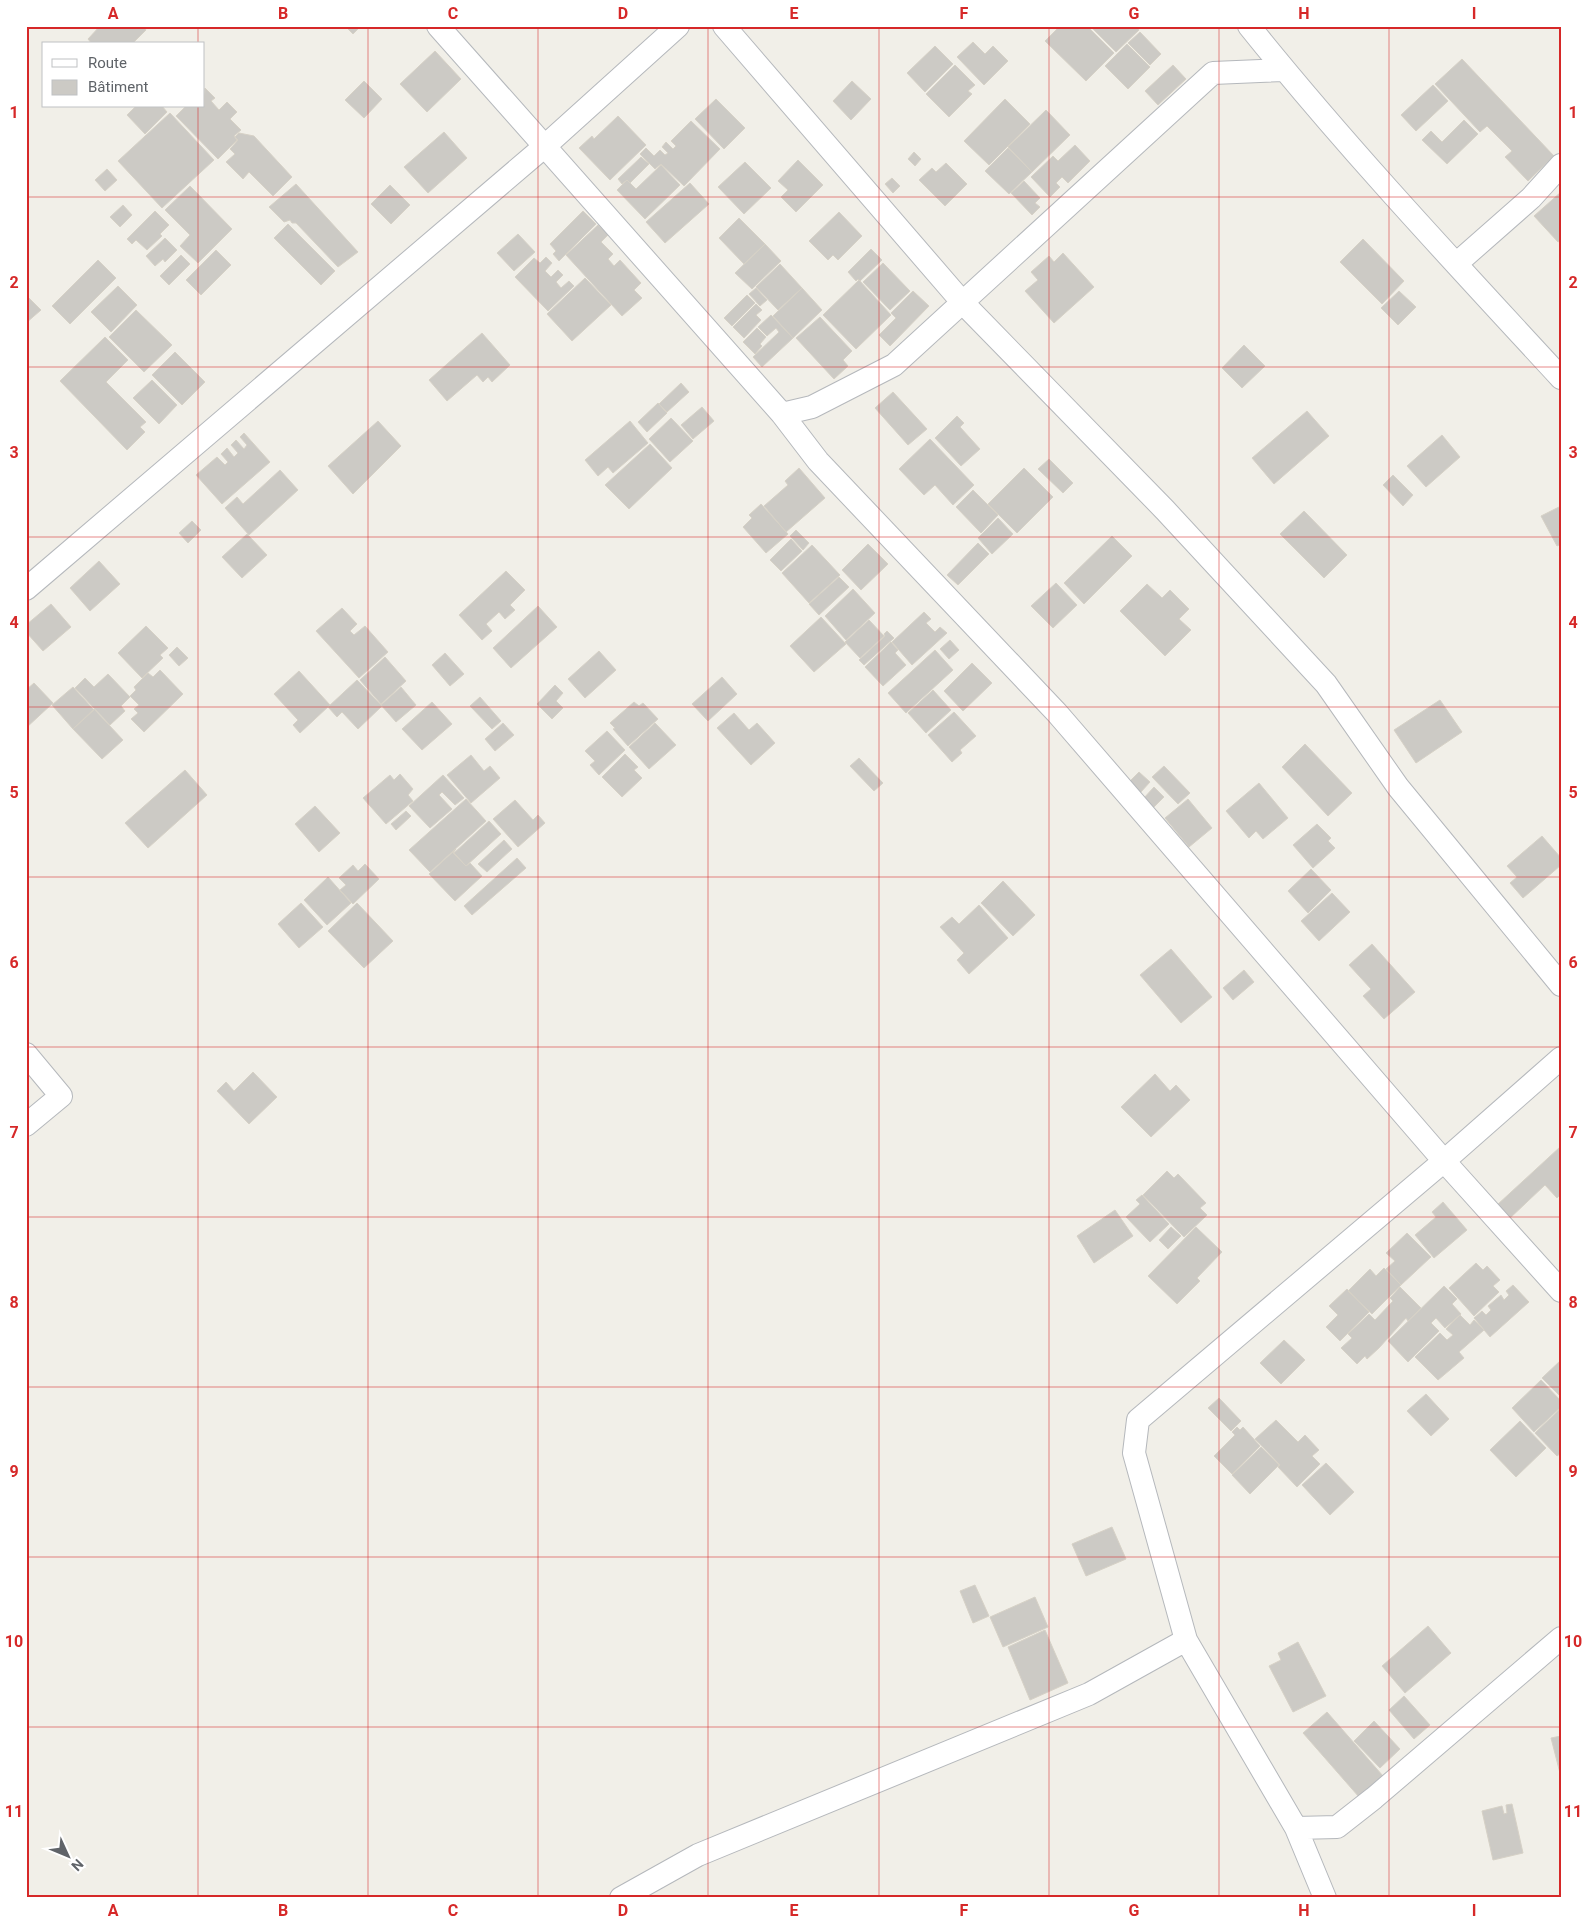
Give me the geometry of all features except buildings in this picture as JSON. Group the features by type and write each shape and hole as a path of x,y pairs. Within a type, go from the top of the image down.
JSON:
{"street":[{"path":"438,26 782,414 818,461 1057,713 1444,1161 1561,1292"},
{"path":"26,589 545,146 678,26"},
{"path":"724,26 963,303 1165,510 1326,684 1398,787 1561,985"},
{"path":"1249,26 1284,70 1456,264 1561,378"},
{"path":"782,414 812,407 894,364 1213,73 1284,70"},
{"path":"1456,264 1531,198 1561,165"},
{"path":"26,1054 61,1096 26,1125"},
{"path":"1325,1898 1296,1828 1186,1640 1134,1453 1138,1420 1444,1161 1561,1058"},
{"path":"1296,1828 1337,1827 1374,1798 1561,1638"},
{"path":"621,1898 698,1855 1089,1694 1186,1640"}]}
